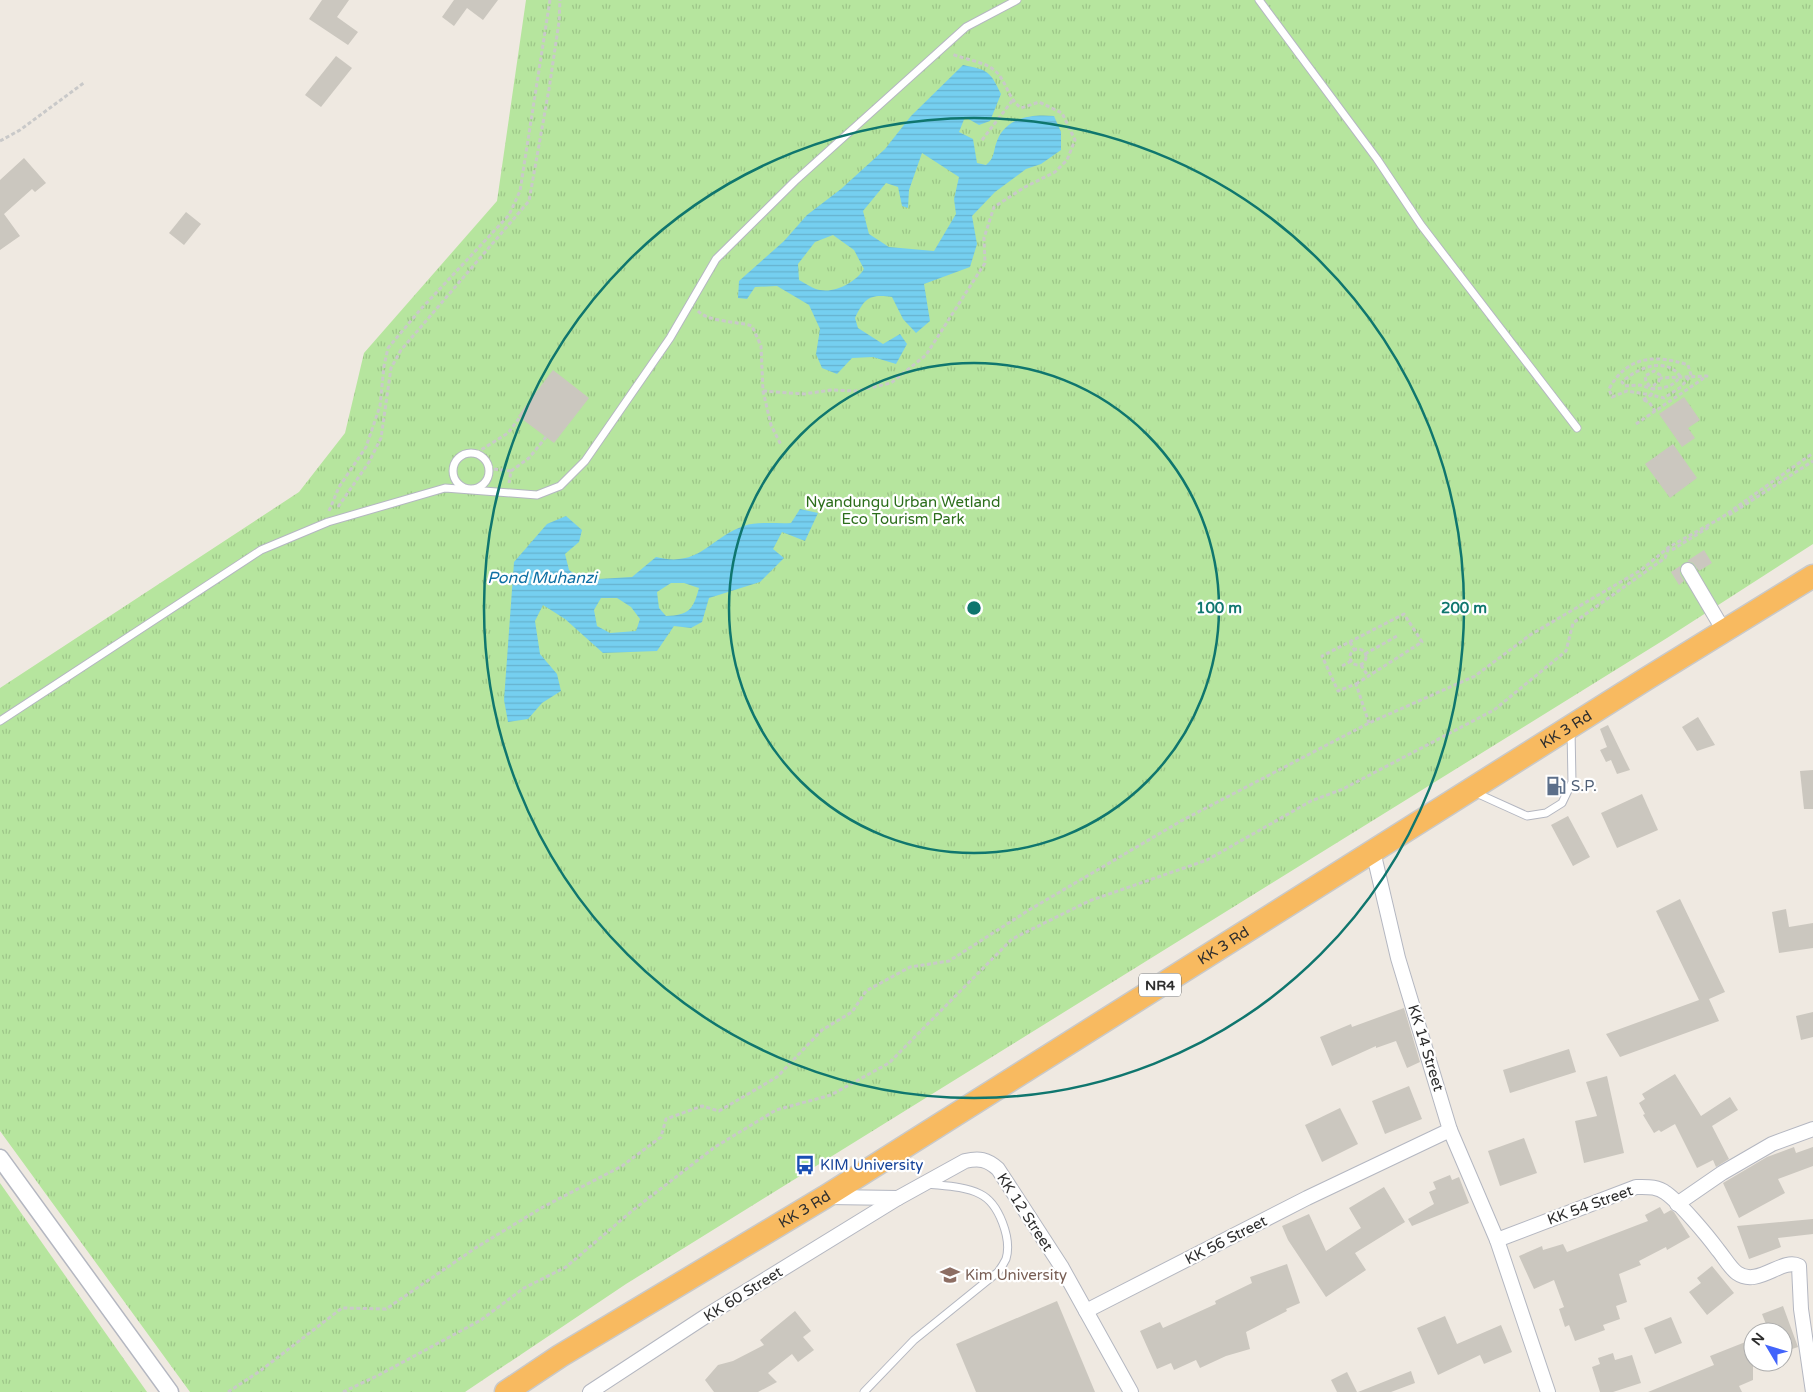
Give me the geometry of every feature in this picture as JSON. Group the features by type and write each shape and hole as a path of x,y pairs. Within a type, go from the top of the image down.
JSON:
{"highway":[{"name":"KK 3 Rd","path":"506,1392 560,1356 825,1197 1571,725 1813,576"}],"street":[{"path":"1688,570 1724,631"},
{"name":"KK 14 Street","path":"1373,851 1398,958 1450,1130 1497,1240"},
{"path":"1677,1204 1722,1173 1772,1144 1813,1129"},
{"name":"KK 56 Street","path":"1086,1312 1307,1198 1450,1130"},
{"path":"0,1158 170,1392"},
{"name":"KK 12 Street","path":"825,1197 898,1198 965,1161 976,1158 989,1161 998,1169 1035,1226 1086,1312"},
{"name":"KK 54 Street","path":"1497,1240 1636,1187 1652,1187 1666,1192 1709,1238 1735,1272 1742,1277 1751,1278 1792,1264 1799,1266 1801,1309 1812,1392"},
{"name":"KK 60 Street","path":"590,1392 706,1316 898,1198"},
{"path":"1497,1240 1548,1392"},
{"path":"1086,1312 1132,1392"}],"lane":[{"path":"0,721 261,550 328,522 445,488 470,489 476,489 486,482 490,471 489,465 486,460 476,453 464,454 458,458 453,468 453,475 459,485 470,489 537,495 560,486 585,461 670,338 716,260 796,180 966,27 1017,0"},
{"path":"1259,0 1377,159 1421,225 1577,428"},
{"path":"1469,790 1527,816 1546,814 1562,803 1572,782 1571,725"},
{"path":"864,1392 914,1340 998,1272 1006,1258 1006,1236 1000,1220 992,1205 982,1194 968,1189 924,1184"}],"path":[{"path":"328,522 329,506 332,500 366,447 380,406 384,366 388,348 420,310 509,215 520,191 550,0"},
{"path":"328,522 369,462 381,438 391,368 401,350 462,283 529,201 551,80 560,0"},
{"path":"763,391 804,394 830,390 856,391 891,383 926,355 985,263 984,238 994,207 1025,187 1055,172 1067,160 1075,140 1062,113 1039,102 1021,108 1012,101 999,74 977,61 961,58 942,49"},
{"path":"0,141 20,130 84,82"},
{"path":"982,140 1012,101"},
{"path":"690,304 703,317 736,321 752,326 761,346 763,391 771,425 781,445"},
{"path":"1668,358 1688,365 1691,376 1681,387 1664,398 1627,391 1612,397 1609,389 1616,376 1631,365 1646,359 1668,358"},
{"path":"1646,366 1665,366 1676,370 1679,377 1677,382 1665,388 1652,388 1640,385 1625,386 1622,382 1632,373 1646,366"},
{"path":"1652,388 1646,382 1645,376 1654,371 1660,375 1660,378"},
{"path":"1636,424 1707,376 1660,378 1652,388 1651,395 1643,400 1649,402 1655,411"},
{"path":"476,453 508,433 520,417"},
{"path":"489,465 494,468 511,470 529,458 546,437"},
{"path":"228,1392 260,1371 342,1308 386,1309 477,1247 543,1207 622,1166 660,1137 666,1119 702,1106 719,1111 777,1077 822,1030 852,1012 866,991 910,967 949,961 1029,910 1181,821 1369,723 1475,676 1530,635 1641,570 1671,548 1721,518 1813,453"},
{"path":"343,1392 379,1375 481,1320 524,1288 566,1267 633,1210 715,1147 776,1110 830,1095 889,1063 1012,938 1090,900 1207,860 1311,801 1343,789 1494,710 1566,651 1573,623 1665,558 1671,548 1788,479 1813,461"},
{"path":"504,492 511,480 511,470"},
{"path":"1404,614 1422,642 1356,684 1338,691 1322,656 1350,642 1404,614"},
{"path":"1365,654 1397,636"},
{"path":"1350,642 1355,651"},
{"path":"1351,661 1351,654 1355,651 1360,650 1365,654"},
{"path":"1361,665 1365,661 1365,654"},
{"path":"1351,661 1356,665 1361,665"},
{"path":"1342,666 1351,661"},
{"path":"1361,665 1368,676"},
{"path":"1356,684 1369,723"}],"green space":[{"name":"Nyandungu Urban Wetland Eco Tourism Park","path":"526,0 1813,0 1813,544 1667,638 626,1284 465,1392 190,1392 0,1131 0,688 299,492 345,433 364,353 497,201"},
{"path":"0,1183 147,1392 0,1392"}],"water":[{"path":"963,65 983,70 991,76 1001,94 990,121 979,125 965,117 959,132 973,139 977,163 986,165 992,157 1001,133 1013,122 1029,117 1054,116 1061,132 1061,150 1041,164 1026,169 995,192 972,216 977,244 970,267 924,284 930,321 916,333 903,319 892,297 878,296 865,302 855,318 858,328 883,344 900,334 907,344 896,364 873,357 852,358 837,374 822,368 816,354 820,329 809,305 777,286 755,287 747,299 738,298 739,281 784,241 807,215 841,189 885,149 911,116","holes":["922,153 959,177 954,199 956,214 934,251 889,247 869,234 863,211 886,183 898,187 902,206 908,208 909,190","833,235 854,250 864,269 845,286 832,290 817,289 799,280 798,264 815,242"]},
{"name":"Pond Muhanzi","path":"800,509 818,513 805,541 782,532 773,549 784,558 760,582 709,598 702,622 691,628 674,626 657,651 603,653 565,619 543,605 535,621 540,654 557,674 561,691 542,703 528,719 508,722 504,700 514,562 547,524 566,516 582,530 579,542 565,554 569,570 579,577 598,579 632,577 656,557 671,559 694,555 732,531 749,524 791,523","holes":["671,583 684,583 699,588 695,602 689,610 685,613 666,616 659,608 657,592","601,598 617,598 631,607 640,619 636,631 610,633 597,626 594,610"]}],"building":[{"path":"322,0 349,0 337,17 358,32 348,45 309,19"},
{"path":"454,0 498,0 483,20 467,8 454,26 442,17"},
{"path":"336,56 352,68 321,107 305,95"},
{"path":"24,158 46,183 35,192 32,189 4,214 20,236 0,250 0,180"},
{"path":"186,212 201,224 184,245 169,233"},
{"path":"553,370 589,398 554,443 518,416"},
{"path":"1684,397 1700,420 1688,428 1695,438 1682,447 1659,414"},
{"path":"1673,444 1697,478 1670,498 1645,464"},
{"path":"1704,550 1712,563 1699,571 1693,563 1687,561"},
{"path":"1680,566 1680,574 1684,581 1679,585 1671,572"},
{"path":"1698,717 1715,745 1697,751 1682,727"},
{"path":"1608,725 1630,770 1617,774 1611,760 1606,762 1600,750 1607,747 1600,729"},
{"path":"1813,770 1813,809 1804,809 1800,771"},
{"path":"1642,794 1658,830 1617,848 1601,813"},
{"path":"1568,816 1590,857 1573,866 1551,825"},
{"path":"1680,899 1725,992 1709,999 1719,1021 1620,1057 1606,1034 1699,1000 1656,911"},
{"path":"1786,909 1789,927 1813,923 1813,948 1779,953 1772,912"},
{"path":"1404,1008 1420,1062 1407,1068 1396,1041 1376,1048 1376,1046 1332,1066 1320,1037 1351,1024 1352,1027"},
{"path":"1813,1012 1813,1037 1801,1040 1796,1016"},
{"path":"1569,1049 1576,1072 1510,1093 1503,1070"},
{"path":"1675,1074 1701,1116 1730,1097 1738,1110 1712,1126 1729,1159 1716,1167 1713,1160 1697,1168 1675,1124 1661,1132 1659,1130 1654,1133 1643,1115 1645,1114 1639,1103 1645,1099 1642,1094"},
{"path":"1607,1076 1624,1153 1584,1163 1575,1121 1597,1116 1586,1082"},
{"path":"1409,1086 1422,1119 1385,1134 1372,1101"},
{"path":"1340,1108 1358,1144 1322,1162 1305,1125"},
{"path":"1524,1138 1537,1173 1500,1186 1488,1151"},
{"path":"1794,1147 1796,1153 1813,1147 1813,1166 1778,1179 1785,1193 1739,1218 1723,1183 1767,1157"},
{"path":"1450,1175 1452,1180 1459,1177 1469,1203 1412,1226 1408,1219 1434,1204 1429,1192 1436,1189 1433,1182"},
{"path":"1384,1187 1405,1222 1355,1253 1366,1270 1326,1297 1288,1240 1282,1226 1309,1214 1326,1251 1361,1228 1349,1208"},
{"path":"1660,1207 1664,1214 1671,1210 1674,1212 1690,1237 1667,1250 1666,1247 1639,1261 1641,1265 1619,1274 1627,1302 1616,1306 1620,1319 1603,1325 1605,1330 1575,1341 1569,1325 1565,1327 1559,1309 1564,1307 1554,1280 1534,1289 1519,1256 1542,1246 1543,1250 1563,1244 1567,1252 1648,1221 1645,1215"},
{"path":"1813,1219 1813,1234 1778,1238 1781,1247 1749,1259 1737,1226"},
{"path":"1287,1264 1300,1303 1246,1332 1250,1349 1226,1356 1200,1368 1196,1360 1174,1370 1171,1363 1157,1369 1140,1331 1160,1322 1163,1328 1216,1304 1215,1301 1252,1283 1250,1277"},
{"path":"1712,1266 1734,1293 1707,1315 1689,1292 1701,1283 1697,1278"},
{"path":"1057,1301 1095,1392 976,1392 956,1344"},
{"path":"1783,1306 1789,1322 1765,1322 1762,1314"},
{"path":"795,1311 811,1331 803,1337 814,1350 798,1362 792,1354 768,1373 777,1382 758,1392 714,1392 705,1380 718,1365 733,1361 764,1345 760,1340"},
{"path":"1445,1316 1457,1344 1501,1325 1512,1352 1484,1364 1480,1355 1438,1375 1417,1328"},
{"path":"1671,1317 1682,1343 1655,1354 1644,1328"},
{"path":"1793,1333 1798,1347 1793,1349"},
{"path":"1743,1343 1743,1372 1753,1372 1753,1380 1739,1386 1742,1392 1648,1392 1714,1365 1710,1356"},
{"path":"1613,1353 1615,1360 1632,1355 1641,1383 1613,1392 1600,1392 1592,1367 1600,1364 1598,1358"},
{"path":"1411,1371 1415,1383 1391,1392 1358,1392"},
{"path":"1347,1372 1357,1392 1337,1392 1331,1380"}],"place":[{"name":"S.P.","path":"1556,786"},
{"name":"KIM University","path":"805,1165"},
{"name":"Kim University","path":"950,1275"}]}
